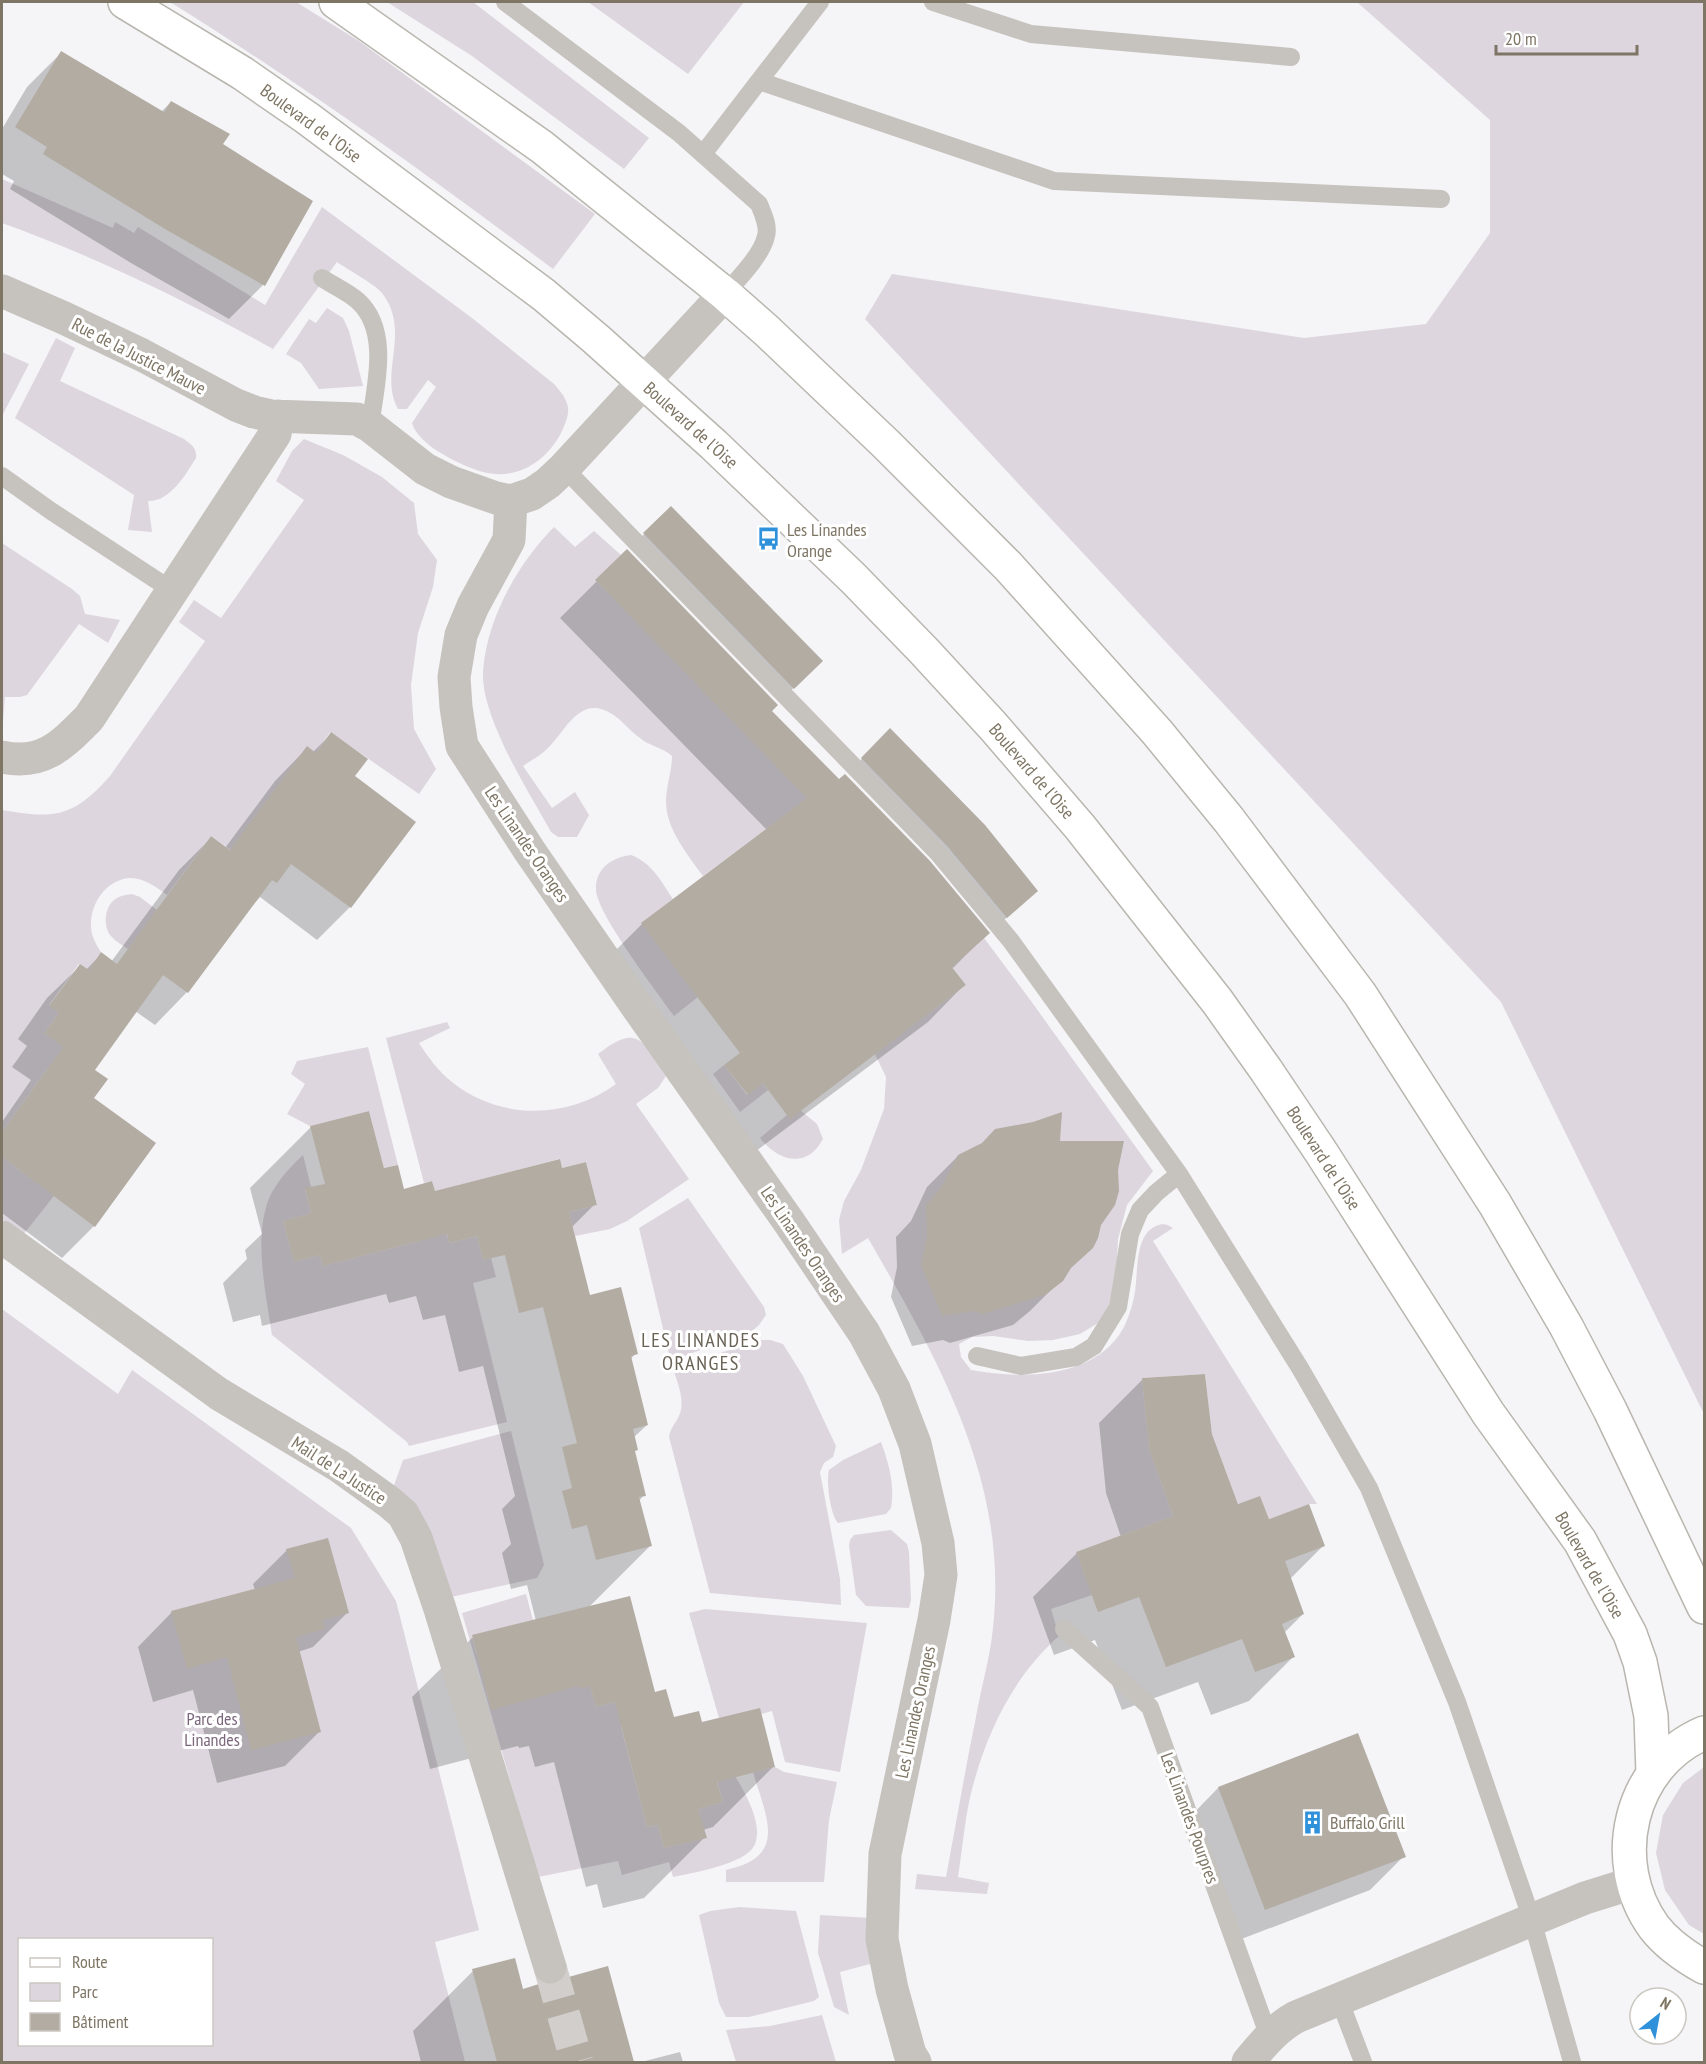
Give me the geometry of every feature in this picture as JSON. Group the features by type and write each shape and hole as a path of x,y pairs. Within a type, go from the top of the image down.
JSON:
{"main road":[{"name":"Boulevard de l'Oise","path":"125,2 242,73 307,118 544,295 644,382 814,540 932,659 993,726 1080,827 1217,1001 1321,1152 1488,1413 1580,1541 1625,1625 1640,1662 1651,1716 1653,1774"},
{"path":"336,2 542,147 725,294 805,366 1008,566 1157,732 1291,900 1360,994 1501,1214 1566,1326 1610,1410 1704,1607"},
{"path":"1704,1733 1680,1746 1653,1774 1635,1807 1628,1845 1633,1883 1642,1906 1655,1927 1672,1945 1704,1966"}],"street":[{"name":"Rue de la Justice Mauve","path":"2,291 142,355 236,405 254,412 279,416 357,419 370,426 424,469 477,492 511,501"},
{"path":"511,501 532,494 564,468 725,294"},
{"path":"2,757 28,759 45,755 61,745 89,718 274,434 279,416"},
{"name":"Les Linandes Oranges","path":"511,501 509,540 473,606 461,635 454,677 462,746 529,850 864,1333 894,1389 915,1444 938,1543 941,1575 934,1620 885,1854 882,1939 892,1989 915,2062"},
{"name":"Mail de La Justice","path":"2,1237 219,1394 339,1466 403,1514 416,1538 440,1609 550,1967"},
{"path":"1248,2062 1269,2037 1296,2017 1585,1898 1633,1883"}],"lane":[{"path":"505,2 679,133 759,204 765,218 767,236 748,269 725,294"},
{"path":"703,154 820,2"},
{"path":"933,2 1031,34 1291,57"},
{"path":"759,81 1054,181 1441,199"},
{"path":"322,279 358,301 369,315 380,354 370,426"},
{"path":"564,468 938,853 1011,941 1179,1174 1300,1368 1369,1488 1457,1702 1532,1920 1572,2062"},
{"path":"2,476 173,591"},
{"path":"976,1356 1021,1366 1076,1357 1094,1346 1118,1307 1130,1234 1140,1210 1179,1174"},
{"name":"Les Linandes Pourpres","path":"1064,1629 1150,1707 1269,2037"},
{"path":"1340,1999 1363,2062"}],"green space":[{"path":"170,2 296,2 359,41 595,214 553,269 364,131 268,65"},
{"path":"387,2 473,2 649,138 624,169 472,56"},
{"path":"588,2 744,2 688,74"},
{"path":"1357,2 1704,2 1704,1414 1501,1002 865,319 892,274 1304,338 1426,324 1490,233 1490,120"},
{"path":"2,179 113,228 115,222 134,233 138,227 265,305 322,207 472,318 554,384 568,407 564,427 556,442 542,457 534,464 516,472 495,474 466,466 431,446 419,435 412,423 436,387 428,380 407,409 398,409 391,381 395,337 390,308 379,290 337,262 273,349 140,280 2,223"},
{"path":"327,308 343,318 349,331 363,386 319,389 301,363 286,354 309,319 316,323"},
{"path":"56,338 75,348 60,381 184,439 194,449 196,458 176,486 163,497 148,501 152,532 128,530 134,495 15,418"},
{"path":"2,352 29,364 2,416"},
{"path":"304,439 343,455 382,477 414,503 418,534 437,560 433,587 418,633 411,685 414,729 436,769 419,794 330,732 316,753 307,747 241,857 211,836 167,895 149,883 134,878 121,880 107,888 93,909 91,918 92,933 101,952 89,970 79,964 49,1005 59,1013 44,1033 73,1054 47,1069 2,1132 2,810 36,814 62,812 85,800 110,776 205,641 179,622 194,600 221,618 304,500 276,481 292,451"},
{"path":"554,527 575,547 594,531 621,555 596,581 793,783 804,773 900,871 889,882 956,963 984,938 1153,1171 1127,1205 1118,1239 1111,1301 1098,1323 1080,1334 1053,1340 1028,1341 993,1336 972,1337 959,1344 961,1357 971,1370 1012,1375 1056,1372 1095,1357 1111,1344 1127,1320 1134,1297 1138,1257 1144,1238 1156,1226 1163,1224 1169,1226 1173,1228 1153,1241 1317,1504 1309,1504 1269,1519 1260,1497 1238,1504 1212,1434 1205,1374 1142,1378 1149,1449 1173,1516 1076,1552 1092,1595 1051,1609 1059,1636 1030,1667 1006,1703 980,1761 971,1793 958,1877 989,1883 987,1894 915,1889 917,1874 946,1877 992,1639 995,1574 990,1522 979,1472 963,1424 943,1376 868,1238 842,1254 839,1220 844,1201 861,1170 884,1109 886,1077 875,1054 966,985 818,790 703,876 679,841 667,812 666,796 672,756 644,741 616,716 600,709 590,708 582,712 546,750 523,766 552,808 575,792 589,815 577,837 558,837 551,832 519,776 498,732 484,690 483,672 490,632 506,594 528,558"},
{"path":"2,543 72,589 80,596 85,614 120,620 108,643 79,624 27,695 5,697 2,734"},
{"path":"631,855 650,868 673,899 642,923 698,997 674,1016 617,934 606,916 596,890 596,882 606,865 618,858"},
{"path":"132,894 157,910 128,949 109,933 106,919 113,901"},
{"path":"447,1022 450,1028 419,1043 438,1069 452,1082 491,1103 512,1109 533,1111 576,1104 597,1096 616,1084 598,1054 622,1039 638,1040 645,1045 666,1076 658,1088 636,1104 689,1179 627,1221 610,1229 575,1236 569,1212 597,1205 586,1162 562,1168 559,1159 459,1185 437,1200 432,1181 424,1183 386,1038"},
{"path":"368,1047 398,1165 384,1168 369,1111 310,1126 287,1114 305,1084 291,1074 297,1061"},
{"path":"724,1065 747,1095 763,1083 768,1090 740,1112 713,1074"},
{"path":"800,1110 817,1124 823,1139 809,1155 793,1159 784,1157 760,1138 787,1115 790,1118"},
{"path":"303,1155 311,1187 305,1189 311,1213 283,1221 294,1262 320,1255 323,1266 420,1241 444,1224 449,1243 477,1236 483,1260 491,1258 496,1277 473,1283 507,1422 409,1446 407,1442 272,1335 262,1264 262,1227 271,1194"},
{"path":"2,1157 34,1181 57,1192 23,1235 2,1219"},
{"path":"688,1198 764,1307 766,1315 752,1331 673,1360 670,1358 639,1228"},
{"name":"Parc des Linandes","path":"2,1309 118,1394 132,1370 351,1528 396,1601 479,1930 435,1942 465,2062 2,2062"},
{"path":"761,1340 783,1344 803,1376 836,1446 833,1457 824,1463 820,1472 840,1579 841,1605 710,1593 669,1437 682,1404 673,1368"},
{"path":"511,1431 544,1565 537,1578 451,1597 392,1491 403,1460"},
{"path":"881,1442 891,1475 891,1508 886,1514 838,1523 829,1497 829,1470 843,1460"},
{"path":"891,1530 907,1544 909,1552 911,1600 909,1608 866,1606 856,1595 850,1540 854,1535"},
{"path":"526,1594 533,1620 472,1636 477,1655 490,1651 500,1688 486,1691 491,1709 530,1699 548,1683 590,1686 596,1707 623,1700 621,1727 647,1827 658,1825 664,1848 706,1838 698,1809 723,1802 716,1777 733,1773 752,1808 755,1819 757,1838 749,1852 717,1867 673,1877 669,1862 622,1875 618,1861 538,1877 462,1613"},
{"path":"705,1609 867,1623 840,1772 785,1762 772,1711 719,1718 689,1613"},
{"path":"775,1767 784,1772 837,1782 829,1820 824,1882 726,1882 726,1870 746,1864 759,1856 766,1845 767,1819 753,1772"},
{"path":"1704,1767 1704,1934 1689,1925 1665,1890 1656,1853 1663,1815 1683,1783"},
{"path":"739,1907 796,1911 819,1997 814,2001 749,2017 726,2017 719,2003 699,1915"},
{"path":"820,1915 871,1918 874,1963 840,1972 849,2015 834,2007 818,1953"},
{"path":"822,2015 836,2062 736,2062 726,2030 770,2026"}],"building":[{"path":"61,51 164,112 171,101 230,134 223,144 313,201 265,286 165,229 43,154 47,147 15,127"},
{"path":"671,506 823,661 794,689 643,533"},
{"path":"627,549 778,705 772,711 839,779 845,774 930,861 990,933 952,967 966,985 790,1119 763,1083 748,1095 724,1065 740,1053 641,923 807,798 595,580"},
{"path":"890,728 985,825 1038,891 1007,918 947,846 861,758"},
{"path":"331,732 368,759 355,776 416,822 351,908 291,864 277,883 272,880 188,993 163,975 95,1070 108,1079 94,1098 156,1143 95,1227 2,1157 2,1132 63,1047 44,1033 59,1013 49,1006 80,964 89,970 101,952 117,964 211,836 230,850 307,746 316,753"},
{"path":"369,1111 384,1168 398,1165 404,1189 432,1181 435,1191 560,1159 562,1168 586,1162 597,1205 569,1212 590,1295 621,1287 638,1354 631,1356 648,1425 633,1429 638,1450 635,1451 646,1496 639,1497 652,1546 596,1560 587,1525 572,1529 562,1491 572,1488 562,1447 577,1443 543,1307 519,1313 505,1255 483,1260 477,1236 449,1243 447,1234 323,1266 320,1255 294,1262 283,1221 311,1213 305,1188 325,1184 310,1126"},
{"path":"1062,1112 1060,1141 1124,1141 1118,1170 1119,1191 1115,1205 1101,1225 1093,1248 1071,1268 1063,1281 1045,1295 982,1314 974,1311 942,1316 921,1265 927,1236 926,1205 941,1188 958,1155 982,1143 995,1129 1033,1122"},
{"path":"1205,1374 1212,1434 1238,1504 1260,1496 1269,1519 1309,1504 1325,1546 1285,1561 1304,1614 1282,1624 1295,1657 1255,1672 1242,1639 1166,1667 1139,1597 1098,1612 1076,1552 1173,1516 1149,1449 1142,1378"},
{"path":"328,1538 349,1613 323,1620 324,1629 296,1637 321,1732 251,1750 227,1657 187,1669 171,1611 295,1578 286,1549"},
{"path":"630,1596 655,1692 666,1689 674,1717 699,1711 702,1722 760,1708 775,1767 717,1782 723,1802 698,1809 707,1838 664,1848 658,1825 647,1827 615,1702 596,1707 590,1686 579,1689 578,1686 491,1710 472,1635"},
{"name":"Buffalo Grill","path":"1358,1733 1406,1857 1265,1910 1218,1787"},
{"path":"515,1958 523,1989 542,1983 555,1985 565,1978 608,1966 634,2062 497,2062 472,1969"}],"tunnel":[{"path":"550,1967 577,2062"}],"place":[{"name":"Les Linandes Orange","path":"769,539"},
{"name":"Buffalo Grill","path":"1312,1822"}],"district":[{"name":"LES LINANDES ORANGES","path":"701,1352"}]}
